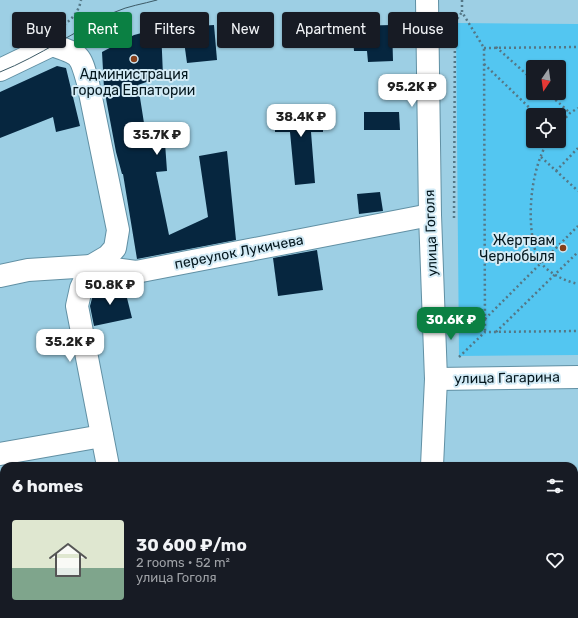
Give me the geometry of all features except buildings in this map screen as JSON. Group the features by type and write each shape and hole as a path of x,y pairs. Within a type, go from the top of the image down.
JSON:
{"street":[{"name":"улица Гоголя","path":"427,0 430,215 445,379 433,462"},
{"path":"0,70 52,45 72,52 81,60 88,83 118,230 115,248 108,256 91,266 81,288 77,306 107,462"},
{"name":"переулок Лукичева","path":"0,276 28,270 91,266 136,272 430,215"},
{"name":"улица Гагарина","path":"445,379 578,377"},
{"path":"0,454 102,436"}],"path":[{"path":"66,24 73,18 80,7 81,0"},
{"path":"462,0 462,12 484,48 485,332"},
{"path":"454,225 454,22 462,12"},
{"path":"496,47 526,74"},
{"path":"484,48 578,47"},
{"path":"484,64 530,108"},
{"path":"556,100 570,113"},
{"path":"566,117 578,108"},
{"path":"544,148 540,157 532,189 532,236 536,255 541,263 554,275 578,284"},
{"path":"556,171 578,148"},
{"path":"540,157 578,190"},
{"path":"485,320 578,226"},
{"path":"496,332 578,252"},
{"path":"445,379 459,356 485,332 578,331"},
{"path":"458,349 459,356"}],"shaded area":[{"path":"458,23 578,24 578,355 459,356 456,48 458,48"}],"tram line":[{"path":"0,72 15,66 115,12 157,0"}],"place":[{"name":"Администрация города Евпатории","path":"134,59"},
{"name":"Жертвам Чернобыля","path":"563,248"}]}
